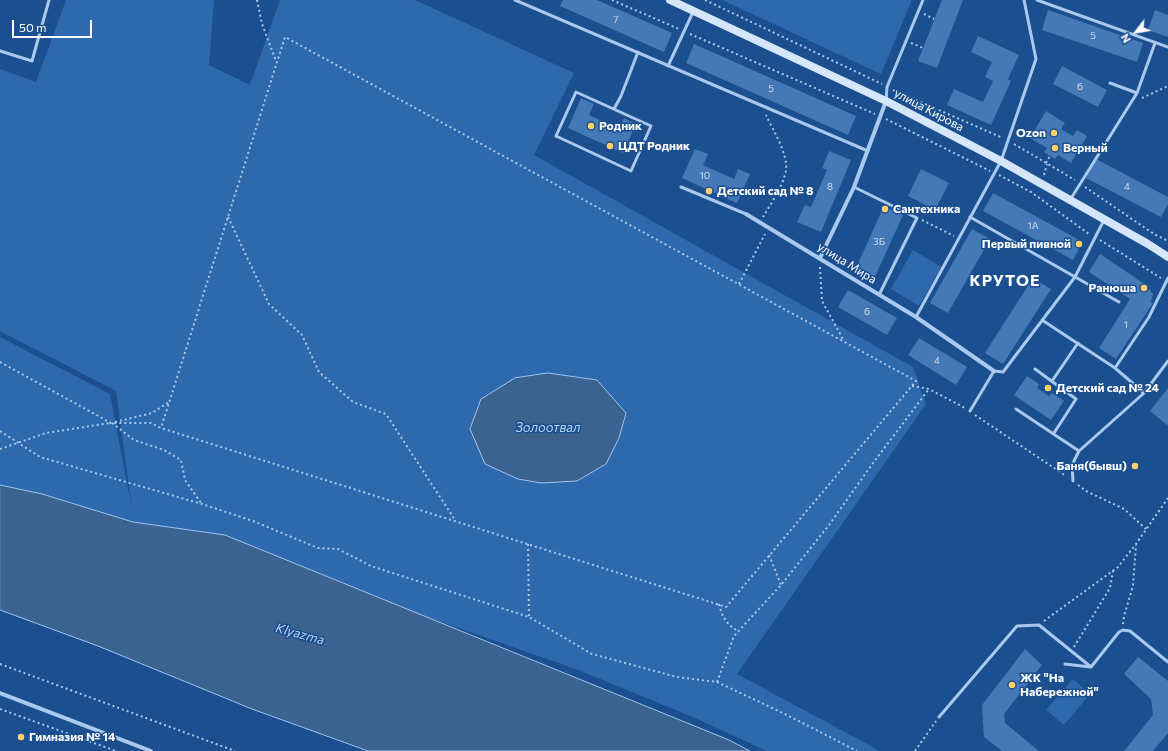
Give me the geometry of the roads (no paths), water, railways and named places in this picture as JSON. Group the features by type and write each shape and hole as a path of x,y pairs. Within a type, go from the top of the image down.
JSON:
{"street":[{"name":"улица Кирова","path":"670,0 886,101 1070,200 1168,257"},
{"path":"820,258 854,187 886,101"},
{"name":"улица Мира","path":"746,214 916,317 994,371"},
{"path":"0,693 151,751"}],"lane":[{"path":"0,51 32,61 48,0"},
{"path":"515,0 868,150"},
{"path":"886,101 887,87 923,0"},
{"path":"916,317 1001,162 1036,58 1024,0"},
{"path":"1037,0 1168,47"},
{"path":"668,66 694,10"},
{"path":"1070,200 1079,183 1137,93 1155,42"},
{"path":"614,109 621,96 638,52"},
{"path":"1110,84 1137,93"},
{"path":"576,92 614,109 652,126 631,171 556,136 576,92"},
{"name":"улица Мира","path":"681,187 746,214"},
{"path":"854,187 917,218 879,295"},
{"path":"970,217 1119,302"},
{"path":"970,411 994,371 1004,372 1075,277 1104,220"},
{"path":"1115,368 1150,317 1167,279"},
{"path":"1042,320 1115,368 1144,393"},
{"path":"1052,381 1078,343"},
{"path":"1073,481 1072,465 1079,451 1144,393 1168,362"},
{"path":"1035,369 1076,398 1054,434"},
{"path":"1016,409 1079,451"},
{"path":"939,717 1017,626 1039,625 1091,667"},
{"path":"1091,667 1119,632 1123,630 1130,631 1168,662"},
{"path":"1065,664 1091,667"}],"water":[{"name":"Золоотвал","path":"548,373 597,380 626,413 619,438 606,464 577,481 541,483 518,479 485,464 470,429 481,399 515,378"},
{"name":"Klyazma","path":"0,485 42,494 133,522 225,535 729,740 750,751 368,751 252,709 98,646 0,610"}],"place":[{"name":"Родник","path":"591,126"},
{"name":"Ozon","path":"1054,133"},
{"name":"ЦДТ Родник","path":"610,146"},
{"name":"Верный","path":"1055,148"},
{"name":"Детский сад № 8","path":"709,191"},
{"name":"Сантехника","path":"885,209"},
{"name":"Первый пивной","path":"1079,244"},
{"name":"Ранюша","path":"1144,288"},
{"name":"Детский сад № 24","path":"1048,388"},
{"name":"Баня(бывш)","path":"1135,466"},
{"name":"ЖК \"На Набережной\"","path":"1012,685"},
{"name":"Гимназия № 14","path":"21,737"}],"district":[{"name":"КРУТОЕ","path":"1005,281"}]}
